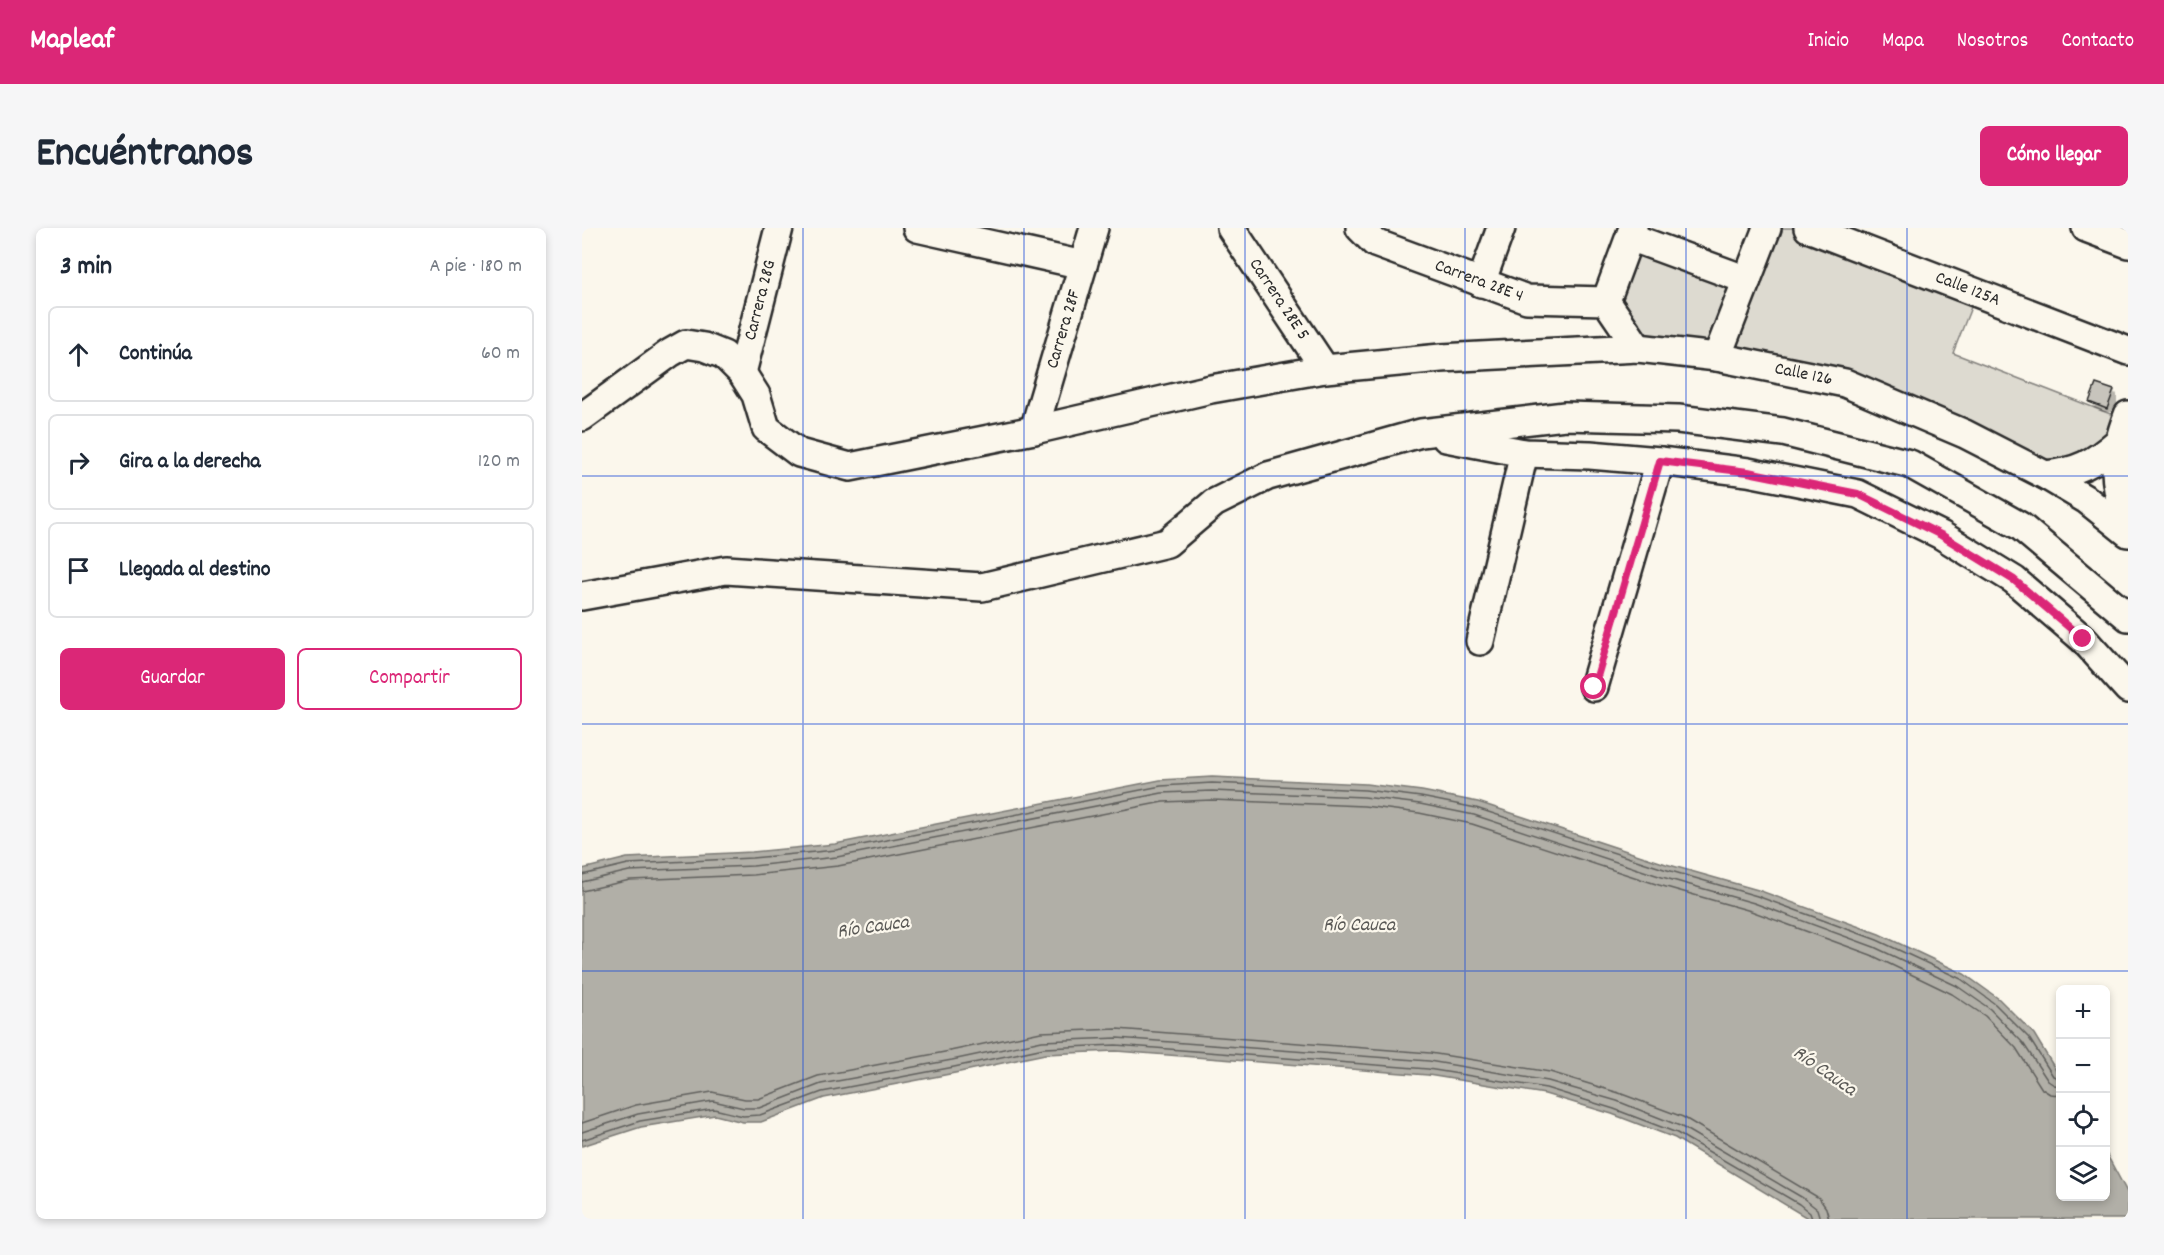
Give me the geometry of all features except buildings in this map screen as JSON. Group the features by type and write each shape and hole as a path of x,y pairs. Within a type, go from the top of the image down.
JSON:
{"street":[{"name":"Carrera 28G","path":"742,373 779,228"},
{"path":"917,228 1083,265"},
{"name":"Carrera 28F","path":"1034,430 1094,228"},
{"name":"Carrera 28E 5","path":"1231,228 1325,369"},
{"path":"1481,283 1501,228"},
{"path":"1718,357 1767,228"},
{"name":"Calle 125A","path":"1808,228 2128,351"},
{"path":"2086,228 2128,244"},
{"name":"Carrera 28E 4","path":"1372,233 1481,283 1527,299 1606,301"},
{"path":"1638,348 1606,301 1632,233 1747,280"},
{"name":"Calle 126","path":"582,417 670,353 686,344 704,347 724,355 742,373 756,395 766,428 799,453 850,467 1034,430 1211,389 1325,369 1441,358 1638,348 1718,357 1845,383 1965,434 2045,474 2087,500 2128,533"},
{"path":"2128,415 2118,442 2115,465 2117,488 2128,526"},
{"path":"582,596 726,570 982,587 1167,543 1214,503 1268,476 1421,433 1565,416 1678,419 1783,432 1910,464 2020,526 2128,616"},
{"path":"1421,433 1524,453 1590,455 1748,472 1858,494 1941,535 2014,580 2083,639 2128,689"},
{"path":"2045,474 2066,473 2085,467 2118,442"},
{"path":"1480,641 1524,453"},
{"path":"1594,687 1660,461"}],"shaded area":[{"path":"1767,228 1808,228 1977,292 1953,353 2126,420 2115,465 2066,473 1845,383 1638,348 1606,301 1630,237 1747,280"}],"water":[{"name":"Río Cauca","path":"1212,777 1366,784 1422,791 1478,802 1666,864 1758,890 1879,934 1964,974 1999,999 2034,1034 2056,1070 2056,1201 2110,1201 2110,1160 2128,1194 2128,1219 1809,1219 1675,1138 1612,1114 1545,1094 1428,1075 1116,1051 1045,1054 824,1098 761,1122 743,1122 715,1115 641,1127 582,1146 582,869 627,858 752,852 835,844 1160,780"}],"route":[{"path":"1594,687 1660,461 1748,472 1858,494 1941,535 2014,580 2083,639"}]}
